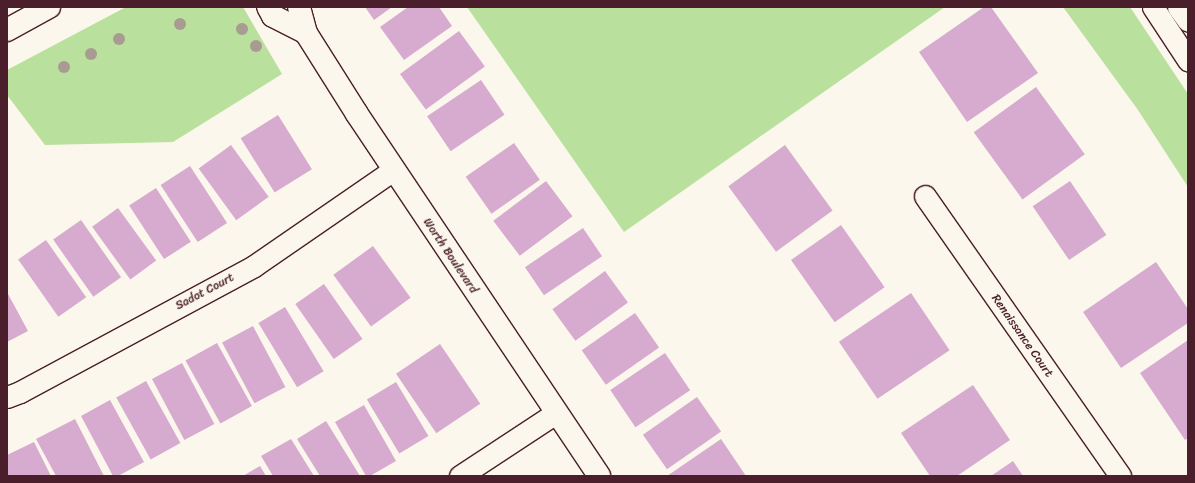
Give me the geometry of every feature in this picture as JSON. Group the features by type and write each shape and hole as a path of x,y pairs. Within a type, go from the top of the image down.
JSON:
{"street":[{"path":"7,30 49,7"},
{"path":"268,7 273,16 306,33"},
{"name":"Worth Boulevard","path":"299,7 306,33 392,170 599,476"},
{"path":"1153,7 1188,60"},
{"path":"1178,7 1188,21"},
{"name":"Sadot Court","path":"7,397 20,392 254,266 392,170"},
{"name":"Renaissance Court","path":"925,196 1120,476"},
{"path":"460,476 556,413"}],"green space":[{"path":"126,7 243,7 282,74 173,142 45,145 7,95 7,70"},
{"path":"467,7 945,7 624,232"},
{"path":"1063,7 1130,7 1188,94 1188,187 1138,110"}],"building":[{"path":"365,7 392,7 374,20"},
{"path":"408,7 439,7 452,26 404,60 380,27"},
{"path":"984,7 991,7 1038,73 967,122 919,52"},
{"path":"459,31 485,67 426,110 400,74"},
{"path":"481,80 504,115 451,151 427,116"},
{"path":"1036,87 1085,154 1022,199 974,132"},
{"path":"278,115 312,169 275,193 241,138"},
{"path":"514,143 540,180 491,214 466,177"},
{"path":"231,145 269,197 236,220 199,169"},
{"path":"785,145 833,211 776,252 728,186"},
{"path":"190,166 227,223 198,242 161,185"},
{"path":"546,181 572,216 520,256 493,221"},
{"path":"1070,181 1106,235 1069,260 1033,206"},
{"path":"156,188 191,242 164,259 129,205"},
{"path":"118,208 156,261 130,279 92,227"},
{"path":"81,220 121,277 93,297 53,240"},
{"path":"841,225 885,287 835,322 791,260"},
{"path":"583,228 602,256 544,295 525,267"},
{"path":"46,240 86,297 58,317 18,260"},
{"path":"373,246 411,298 371,327 333,275"},
{"path":"1156,262 1188,309 1188,323 1121,368 1083,312"},
{"path":"605,271 628,303 575,341 552,309"},
{"path":"324,284 362,339 334,359 295,304"},
{"path":"7,292 28,331 7,342"},
{"path":"911,293 950,350 877,399 839,342"},
{"path":"285,307 324,371 297,387 258,323"},
{"path":"635,313 659,347 606,385 582,350"},
{"path":"253,326 285,387 254,403 222,342"},
{"path":"1188,340 1188,438 1185,440 1140,373"},
{"path":"217,343 252,406 220,423 186,360"},
{"path":"440,344 480,404 436,433 396,374"},
{"path":"665,353 690,390 635,427 610,390"},
{"path":"182,363 214,424 184,440 152,379"},
{"path":"146,381 180,443 151,460 116,397"},
{"path":"396,382 428,436 399,454 367,400"},
{"path":"973,385 1010,440 957,476 930,476 901,433"},
{"path":"697,397 721,431 667,469 643,435"},
{"path":"110,400 144,462 118,476 113,476 81,416"},
{"path":"364,405 396,461 370,476 366,476 335,422"},
{"path":"75,419 104,476 56,476 36,439"},
{"path":"326,421 360,476 320,476 297,439"},
{"path":"291,439 314,476 273,476 261,456"},
{"path":"721,439 746,476 667,476"},
{"path":"34,442 51,476 7,476 7,455"},
{"path":"1013,461 1023,476 991,476"},
{"path":"260,466 266,476 243,476"}]}
